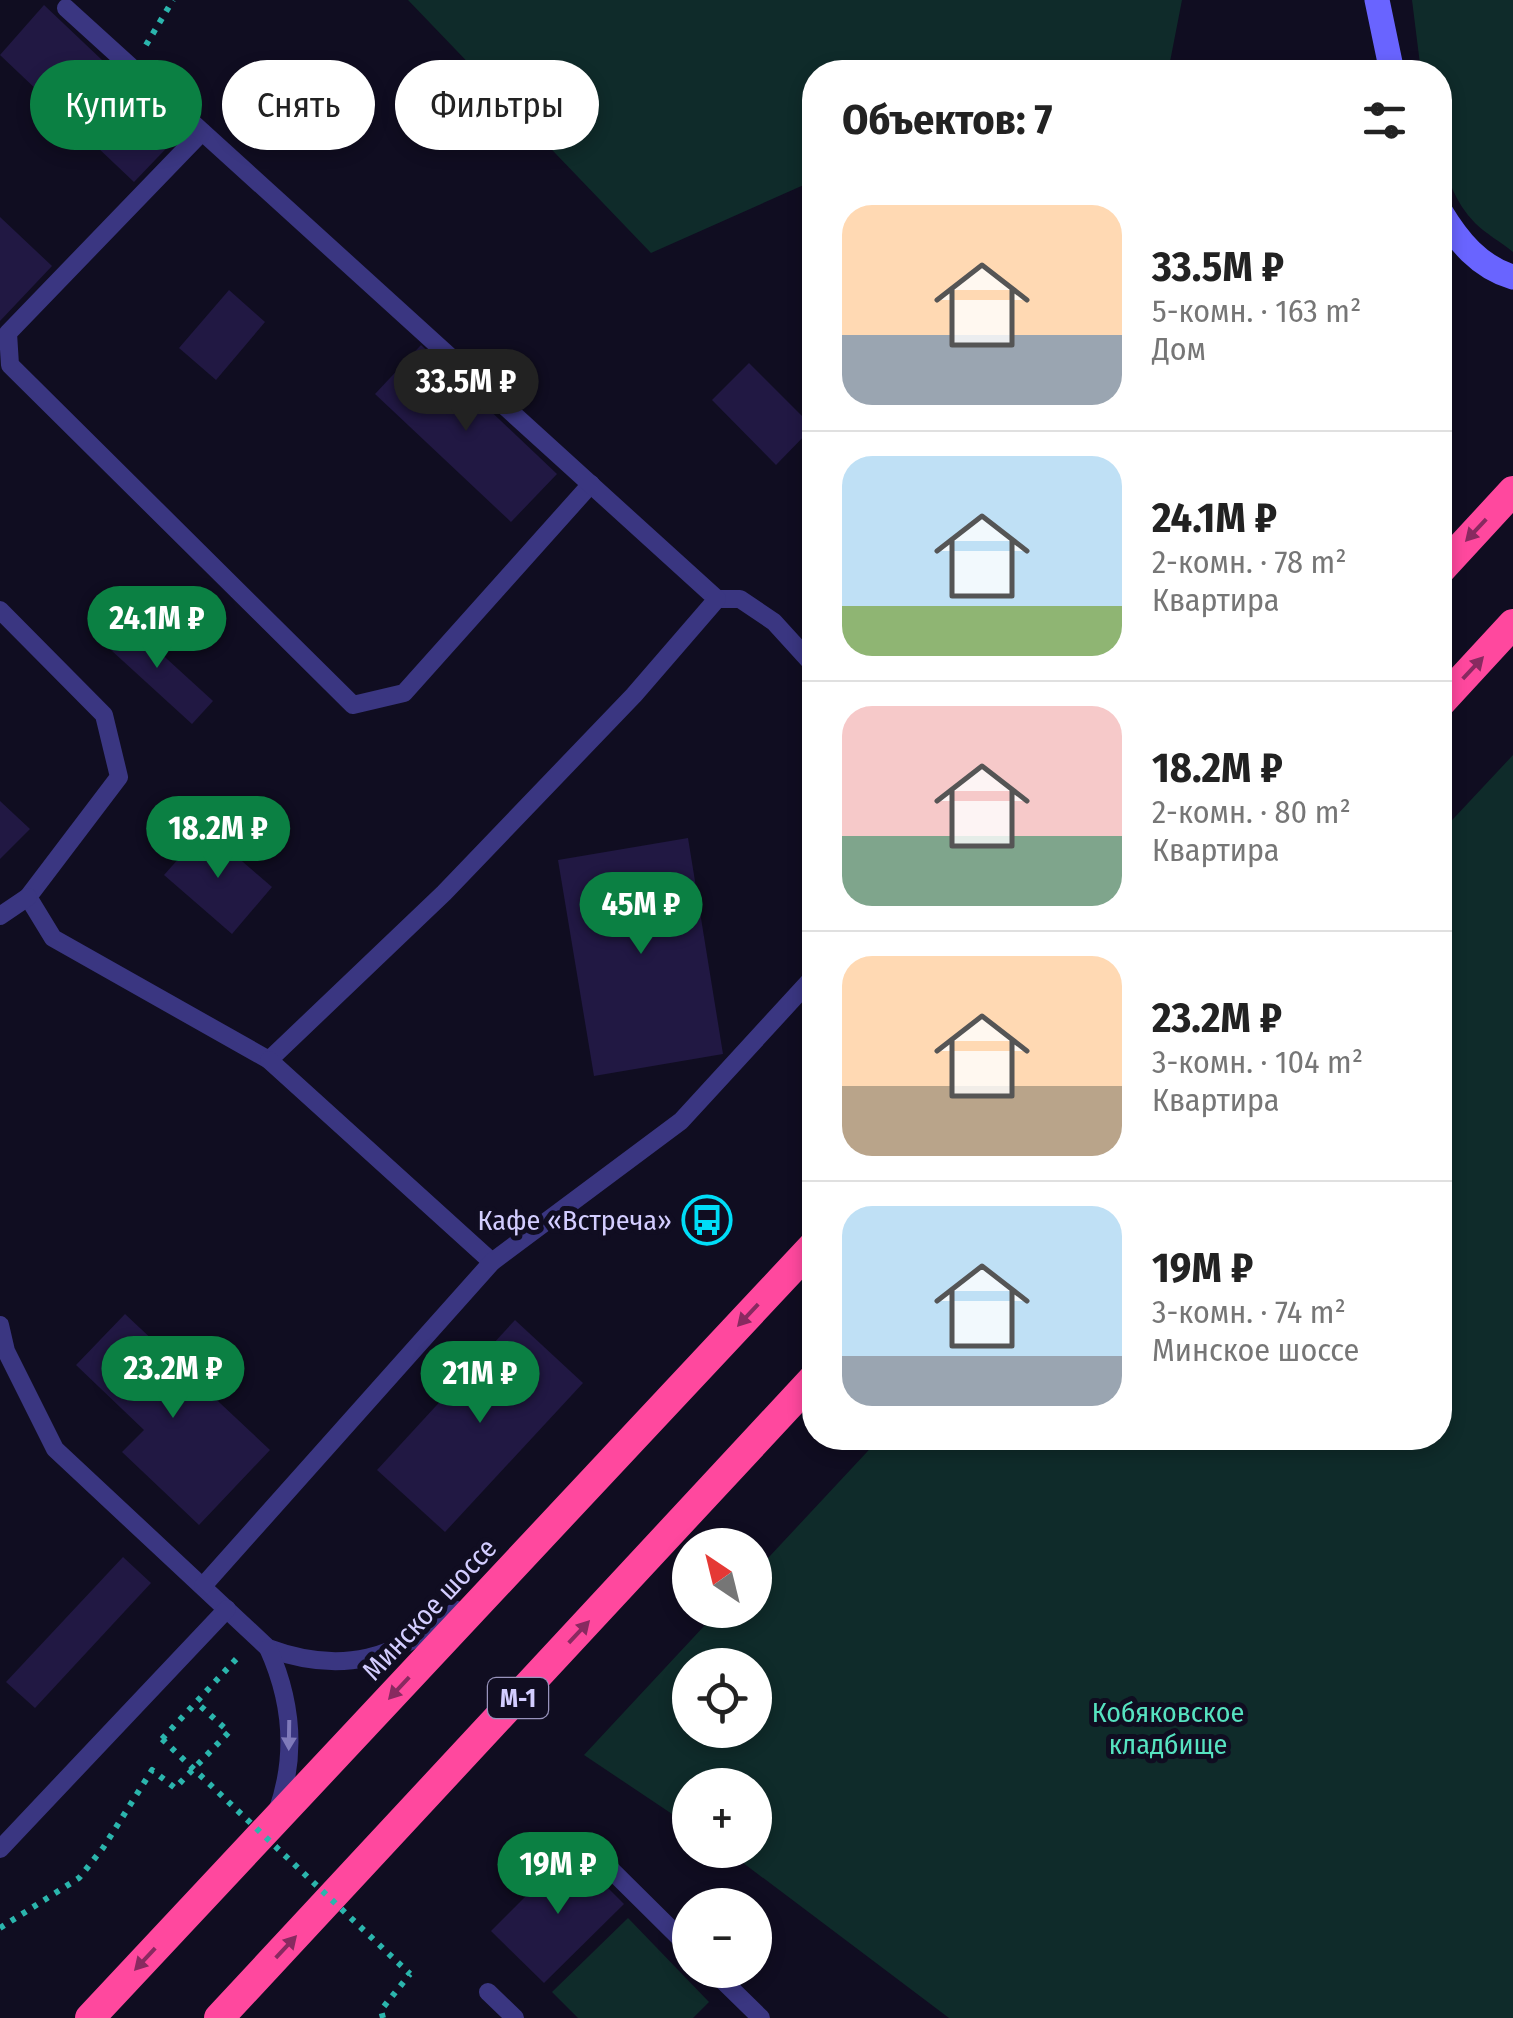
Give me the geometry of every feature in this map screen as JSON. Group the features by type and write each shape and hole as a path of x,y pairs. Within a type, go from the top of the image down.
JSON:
{"highway":[{"path":"1452,557 1513,491"},
{"path":"1452,690 1510,628"},
{"name":"Минское шоссе","path":"90,2018 802,1258"},
{"name":"М-1","path":"219,2018 802,1391"}],"main road":[{"path":"1378,8 1379,60"},
{"path":"1378,8 1389,60"},
{"path":"1452,231 1492,271 1513,277"}],"lane":[{"path":"66,8 123,60"},
{"path":"202,132 718,598 740,598 774,622 802,653"},
{"path":"185,150 8,333 10,365 353,706 404,693 591,484"},
{"path":"269,1060 444,894 634,695 718,598"},
{"path":"0,610 104,715 119,777 28,897 0,916"},
{"path":"28,897 53,938 269,1060 492,1262"},
{"path":"203,1586 492,1262 681,1121 802,989"},
{"path":"0,1325 6,1351 55,1449 263,1642 310,1662 350,1662 376,1656 445,1620 513,1566"},
{"path":"0,1849 227,1609"},
{"path":"263,1642 286,1693 290,1725 284,1789 272,1823"},
{"path":"584,1844 672,1930"},
{"path":"730,1988 761,2018"},
{"path":"488,1992 515,2018"}],"path":[{"path":"137,60 173,0"},
{"path":"263,1642 196,1702 162,1739 410,1974 382,2010 383,2018"},
{"path":"0,1928 79,1878 103,1848 152,1770 175,1788 229,1732 196,1702"}],"green space":[{"path":"408,0 1182,0 1170,60 802,60 802,186 651,253 552,150 599,150 599,60 466,60"},
{"path":"1412,0 1513,0 1513,252 1475,223 1452,186 1452,60 1420,60"},
{"name":"Кобяковское кладбище","path":"1513,755 1513,2018 949,2018 750,1868 772,1868 772,1768 672,1768 672,1814 584,1755 672,1660 672,1748 772,1748 772,1648 684,1648 702,1628 772,1628 772,1554 869,1450 1452,1450 1452,820"},
{"path":"628,1918 672,1964 672,1988 696,1988 709,2002 693,2018 578,2018 552,1992"}],"building":[{"path":"44,5 102,60 30,60 30,83 0,55"},
{"path":"100,150 165,150 134,182"},
{"path":"0,217 52,266 0,321"},
{"path":"229,290 265,322 216,380 179,348"},
{"path":"421,345 557,474 511,522 375,394"},
{"path":"749,363 802,416 802,438 776,465 712,400"},
{"path":"121,617 213,701 192,724 100,640"},
{"path":"0,801 30,829 0,859"},
{"path":"205,829 272,887 232,934 164,875"},
{"path":"688,838 723,1054 594,1076 558,860"},
{"path":"125,1314 270,1450 199,1525 122,1452 144,1430 76,1365"},
{"path":"515,1320 583,1383 445,1532 377,1470"},
{"path":"123,1557 151,1583 35,1708 6,1682"},
{"path":"571,1851 624,1904 544,1983 491,1931"}],"place":[{"name":"Кафе «Встреча»","path":"707,1220"}]}
